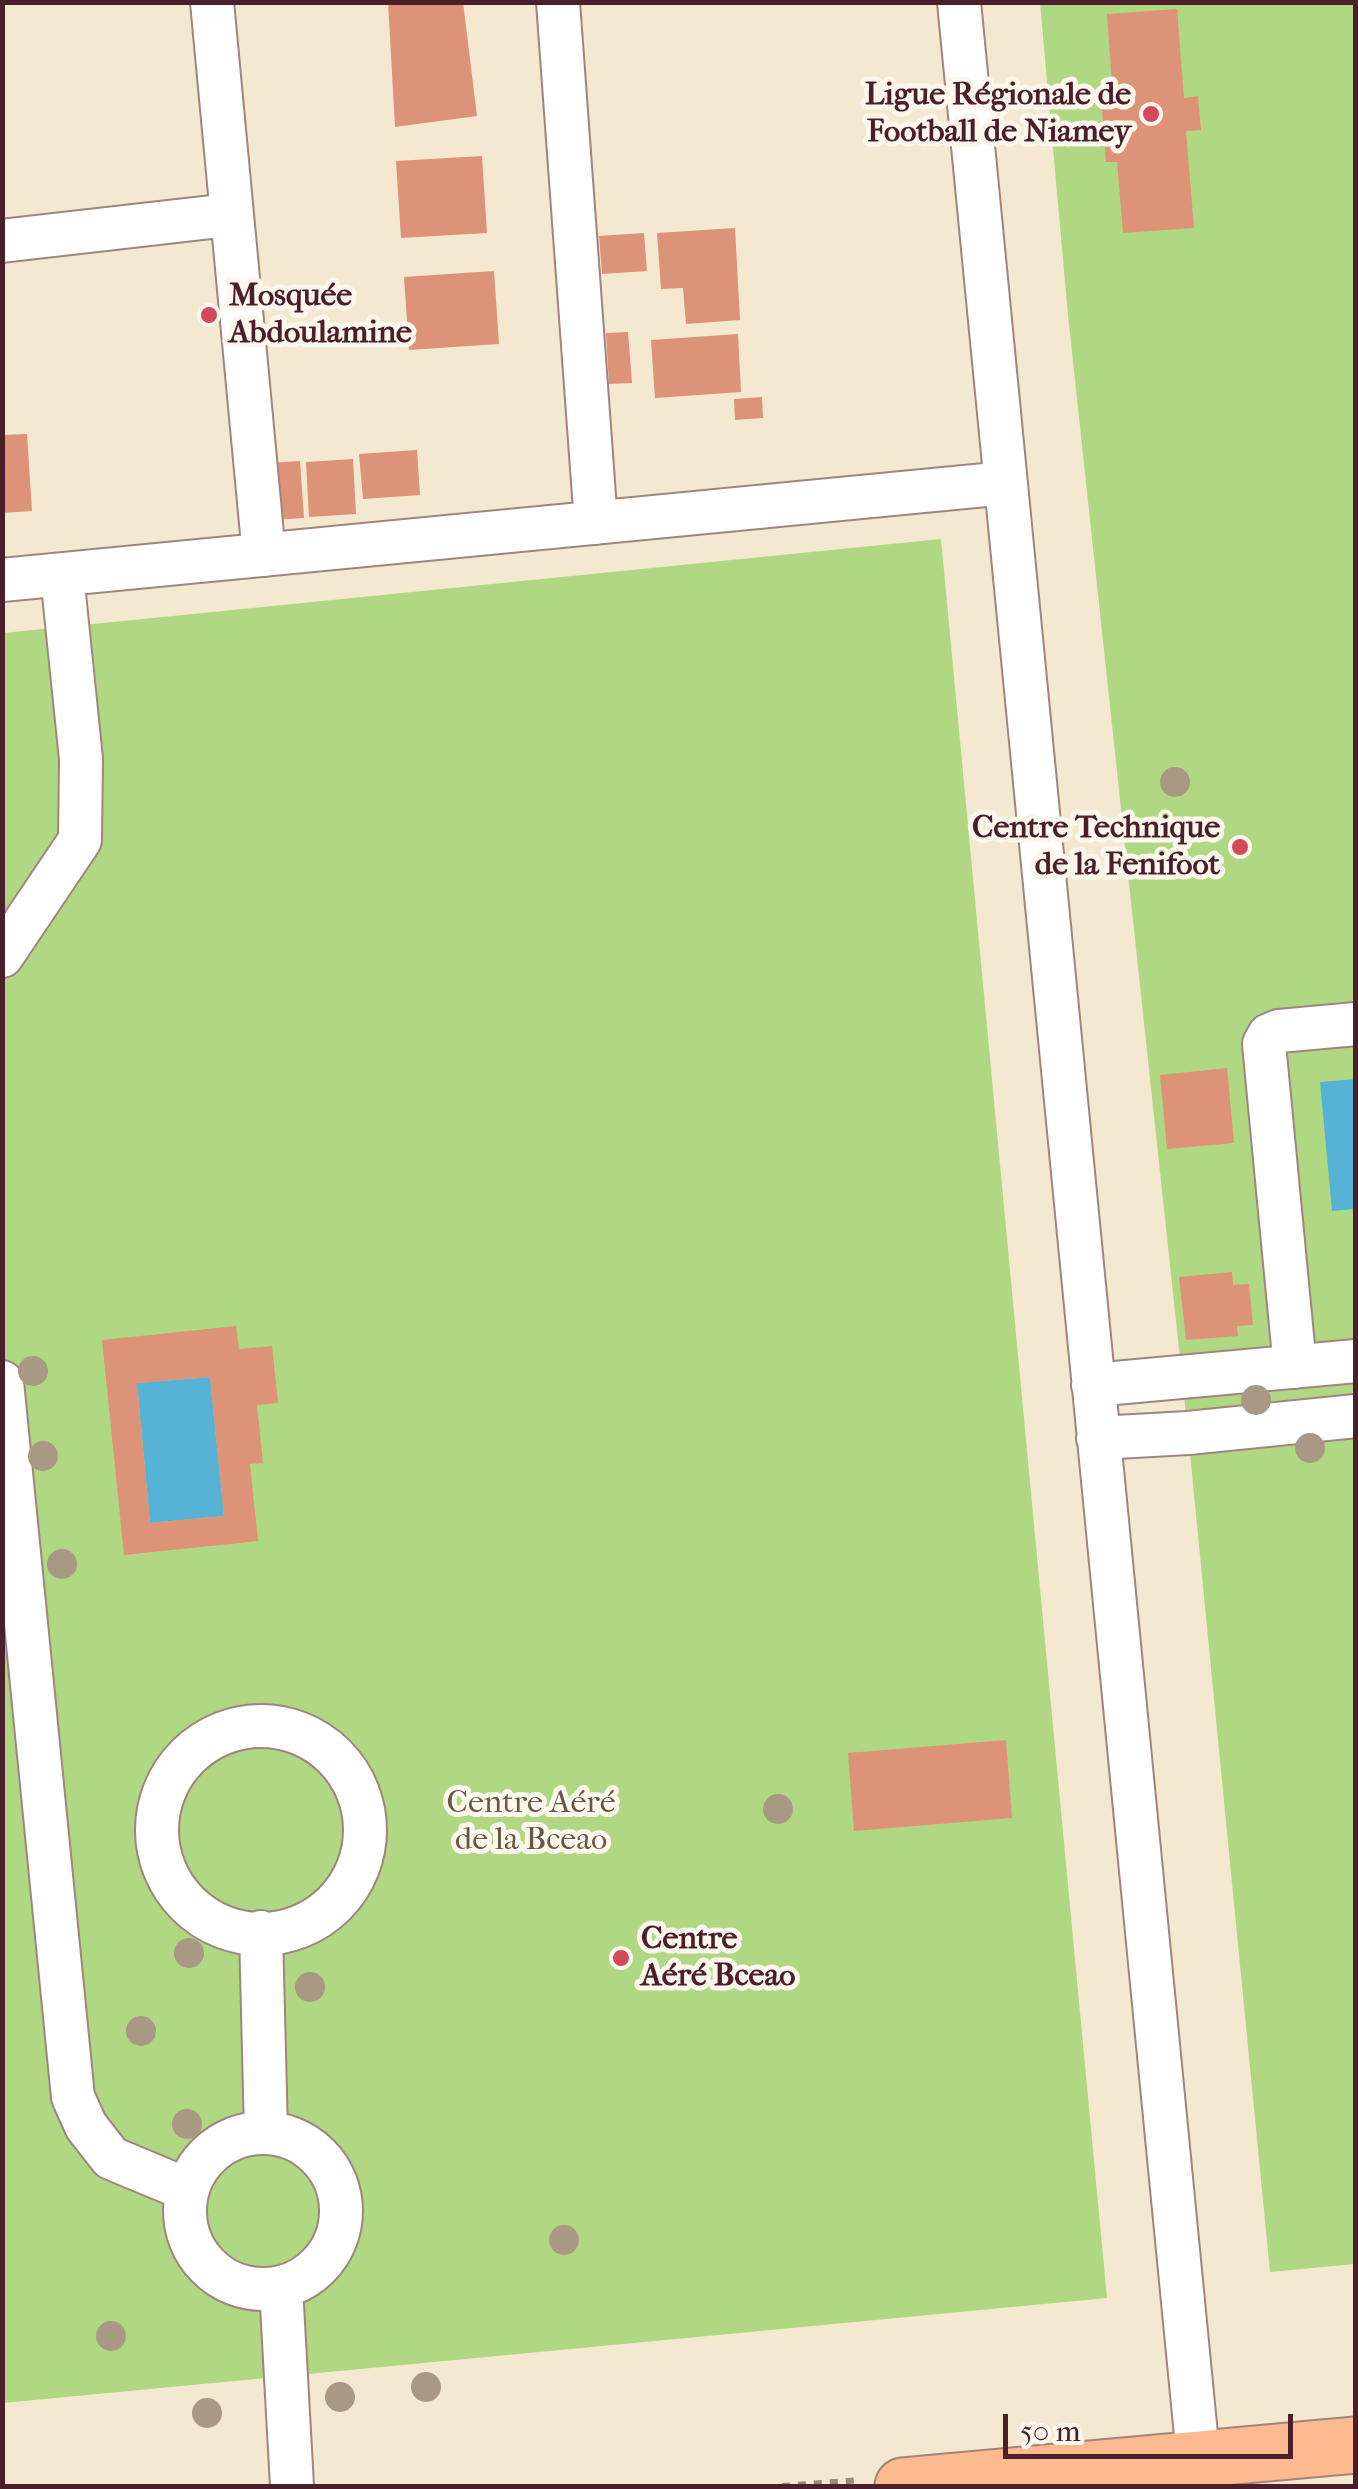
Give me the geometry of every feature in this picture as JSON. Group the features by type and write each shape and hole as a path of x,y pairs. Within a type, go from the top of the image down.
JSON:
{"main road":[{"path":"903,2486 1199,2473 1356,2445"}],"street":[{"path":"212,2 229,216 264,555"},
{"path":"558,2 596,523"},
{"path":"959,2 1199,2473"},
{"path":"2,240 229,216"},
{"path":"2,580 1006,483"},
{"path":"2,956 80,840 82,759 62,574"},
{"path":"1295,1367 1264,1044 1269,1035 1280,1031 1356,1024"},
{"path":"1094,1385 1356,1361"},
{"path":"2,1382 73,2097 86,2126 112,2158 188,2190"},
{"path":"1098,1438 1356,1416"},
{"path":"265,1725 302,1734 334,1755 357,1786 366,1824 361,1862 342,1896 312,1920 276,1933 260,1932 237,1931 202,1916 175,1890 158,1854 156,1816 168,1780 193,1750 227,1731 265,1725"},
{"path":"260,1932 266,2134"},
{"path":"252,2132 266,2134 286,2135 316,2151 336,2180 342,2214 334,2246 312,2273 280,2287 256,2289 231,2282 210,2269 194,2249 185,2226 188,2190 196,2169 220,2144 252,2132"},
{"path":"280,2287 292,2486"}],"green space":[{"name":"Centre Technique de la Fenifoot","path":"1040,3 1355,3 1355,2264 1270,2272 1188,1433 1068,315"},
{"name":"Centre Aéré de la Bceao","path":"941,539 1107,2298 3,2403 3,633"}],"water":[{"path":"1355,1079 1355,1209 1332,1211 1320,1082"},
{"path":"210,1377 224,1516 150,1523 137,1383"}],"building":[{"path":"388,2 463,2 477,116 395,127"},
{"name":"Ligue Régionale de Football de Niamey","path":"1177,9 1184,98 1198,96 1201,130 1186,131 1194,228 1123,233 1117,162 1106,162 1100,85 1112,84 1107,14"},
{"path":"482,156 487,233 401,238 396,161"},
{"path":"735,228 740,320 686,324 683,288 661,289 657,233"},
{"path":"644,233 647,271 602,274 599,236"},
{"path":"494,271 499,344 409,350 404,277"},
{"path":"628,332 632,383 609,384 606,333"},
{"path":"738,334 741,392 655,398 651,340"},
{"path":"762,397 763,418 735,420 734,399"},
{"path":"27,434 32,511 2,513 2,435"},
{"path":"417,450 420,495 363,499 359,454"},
{"path":"353,459 356,514 309,517 306,462"},
{"path":"300,461 304,518 272,520 269,463"},
{"path":"1227,1068 1234,1143 1167,1149 1160,1075"},
{"path":"1232,1272 1233,1285 1249,1284 1253,1325 1237,1326 1238,1336 1186,1340 1179,1277"},
{"path":"236,1326 239,1349 272,1346 278,1403 257,1405 263,1463 250,1464 258,1541 124,1555 102,1340","holes":["210,1377 224,1516 150,1523 137,1383"]},
{"path":"1006,1740 1012,1818 854,1831 848,1753"}],"place":[{"name":"Ligue Régionale de Football de Niamey","path":"1151,114"},
{"name":"Mosquée Abdoulamine","path":"209,315"},
{"name":"Centre Technique de la Fenifoot","path":"1240,847"},
{"name":"Centre Aéré Bceao","path":"621,1958"}]}
